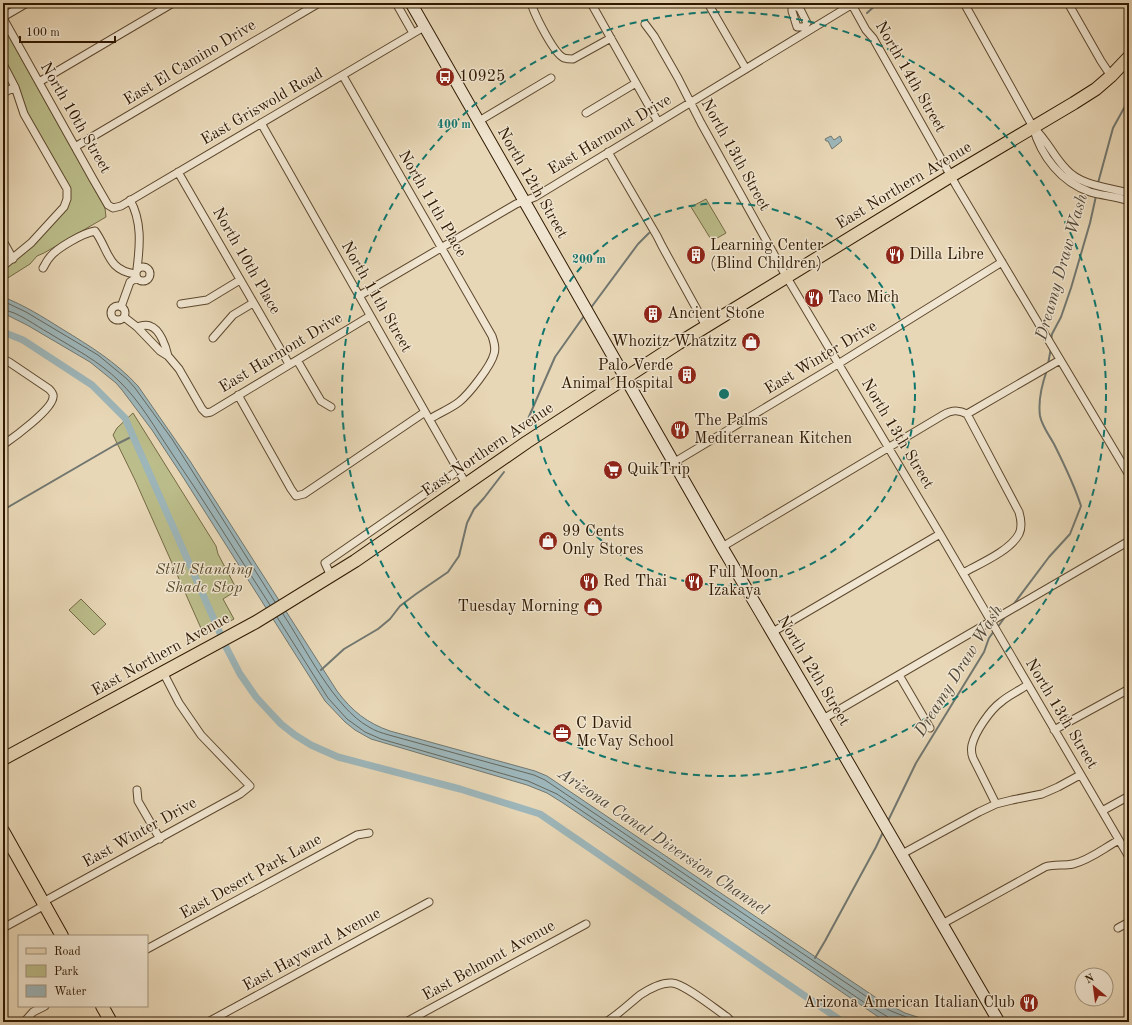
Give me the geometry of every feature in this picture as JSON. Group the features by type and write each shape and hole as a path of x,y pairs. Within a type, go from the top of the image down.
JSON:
{"main road":[{"name":"East Northern Avenue","path":"3,759 287,604 331,576 624,377 786,276 1084,97 1111,76 1129,57"},
{"path":"3,830 61,935"},
{"path":"103,1007 111,1022"}],"street":[{"path":"3,18 26,3"},
{"path":"39,82 173,3"},
{"name":"East El Camino Drive","path":"75,147 319,3"},
{"path":"396,3 413,33"},
{"name":"North 12th Street","path":"411,3 673,463 999,1022"},
{"path":"535,3 532,6 535,14 556,51 563,58 574,60 610,38"},
{"path":"591,3 658,122"},
{"path":"792,3 800,9 807,23 805,30"},
{"path":"964,3 1033,127 1037,142 1052,165 1060,174 1074,185 1091,192 1104,191 1129,193"},
{"path":"1068,3 1111,76"},
{"name":"East Harmont Drive","path":"359,296 516,204 535,197 746,69 805,30 851,4"},
{"name":"North 14th Street","path":"851,4 866,30 873,38 951,176 1129,475"},
{"path":"709,5 746,69"},
{"name":"North 10th Street","path":"3,18 108,205 113,208"},
{"name":"North 13th Street","path":"645,24 678,78 690,103 786,276 940,534 1129,857"},
{"name":"East Griswold Road","path":"113,208 121,206 424,27"},
{"path":"3,64 15,87 24,114 66,189 67,199 64,207 31,243 3,266"},
{"name":"North 11th Place","path":"342,76 492,336 495,354 490,364 460,402 430,419"},
{"path":"479,121 551,78"},
{"path":"586,113 636,83"},
{"path":"3,93 15,87"},
{"name":"North 11th Street","path":"261,124 466,484"},
{"path":"1033,127 1043,136 1058,160 1070,173 1104,191 1129,201"},
{"path":"608,152 657,236 706,326"},
{"name":"North 10th Place","path":"178,172 289,364"},
{"path":"121,306 130,282 136,273 139,223 135,209 130,200"},
{"path":"43,268 49,257 56,251 88,232 94,231 116,267 124,272 136,273"},
{"path":"3,241 13,259"},
{"name":"East Winter Drive","path":"673,463 838,364 1002,262"},
{"path":"181,304 207,300 240,280"},
{"path":"213,338 233,315 253,303"},
{"path":"121,306 125,311 124,317 117,321 113,319 111,310 114,307 121,306"},
{"name":"East Harmont Drive","path":"168,356 179,369 202,409 206,413 211,412 370,316"},
{"path":"124,317 137,327 160,351 168,356"},
{"path":"137,327 147,325 155,329 166,348 168,356"},
{"path":"3,359 49,389 54,397 50,405 40,415 15,437 3,445"},
{"path":"296,360 321,401 331,407"},
{"path":"722,547 949,412 964,412 1060,360"},
{"path":"238,395 296,496 304,494 426,412"},
{"path":"963,573 1011,545 1020,533 1021,525 1019,512 964,412"},
{"name":"East Northern Avenue","path":"331,576 325,563 458,471"},
{"path":"772,633 940,534"},
{"path":"823,719 1129,541"},
{"name":"East Winter Drive","path":"3,928 240,794 250,786 201,735 179,703 163,672"},
{"path":"899,674 930,728"},
{"path":"996,804 969,753 974,740 993,709 1002,701 1027,685"},
{"path":"1054,730 1129,689"},
{"path":"902,854 996,804 1042,794 1080,775"},
{"path":"137,790 138,801 160,839"},
{"path":"1102,811 1129,796"},
{"name":"East Desert Park Lane","path":"148,948 357,835 369,833"},
{"path":"942,924 1045,867 1074,864 1085,860 1119,840"},
{"name":"East Hayward Avenue","path":"208,1022 429,902"},
{"path":"1118,928 1129,922"},
{"name":"East Belmont Avenue","path":"406,1022 586,924"},
{"path":"606,1022 615,1017 641,994 662,984 673,983 685,988 729,1020"},
{"path":"24,1022 33,1012 43,1007"},
{"path":"719,1022 729,1020"}],"green space":[{"path":"3,26 105,208 106,217 37,256 30,264 3,281 3,270 33,245 70,199 26,112 18,86 3,60"},
{"path":"706,199 726,233 712,241 691,207"},
{"name":"Still Standing Shade Stop","path":"133,413 216,546 218,554 235,586 231,594 223,599 234,619 204,635 135,480 113,435 117,428"},
{"path":"81,599 106,624 94,635 69,610"}],"water":[{"path":"831,136 834,140 840,136 842,141 832,149 828,141 825,139"},
{"path":"3,297 48,320 93,348 121,369 138,386 190,461 337,691 348,705 360,716 390,731 535,771 547,776 878,999 905,1013 933,1022 889,1022 880,1018 547,793 527,785 371,739 355,730 325,701 181,474 152,430 122,390 116,383 90,362 27,325 3,313"}],"waterway":[{"path":"867,13 878,3"},
{"name":"Dreamy Draw Wash","path":"1098,183 1113,128 1129,99"},
{"name":"Dreamy Draw Wash","path":"1051,340 1052,334 1061,317 1071,288 1090,223 1096,196"},
{"path":"590,309 638,244 649,233"},
{"path":"524,428 555,357 584,316"},
{"path":"3,332 23,340 92,385 125,418 227,649 240,674 256,697 281,724 311,745 338,757 460,789 540,814 843,1022"},
{"name":"Dreamy Draw Wash","path":"1048,364 1051,348"},
{"name":"Dreamy Draw Wash","path":"1013,605 1049,557 1070,534 1081,506 1069,474 1041,420 1041,393 1047,370"},
{"path":"3,510 133,436"},
{"path":"321,670 344,649 378,629 390,619 400,606 448,572 459,556 467,523 474,509 504,472"},
{"name":"Dreamy Draw Wash","path":"997,628 1005,617"},
{"name":"Dreamy Draw Wash","path":"887,823 916,763 984,652 989,638 994,631"},
{"name":"Dreamy Draw Wash","path":"815,958 884,830"}],"place":[{"name":"10925","path":"445,77"},
{"name":"Learning Center (Blind Children)","path":"696,255"},
{"name":"Dilla Libre","path":"895,255"},
{"name":"Taco Mich","path":"814,298"},
{"name":"Ancient Stone","path":"653,314"},
{"name":"Whozitz Whatzitz","path":"751,342"},
{"name":"Palo Verde Animal Hospital","path":"687,375"},
{"name":"The Palms Mediterranean Kitchen","path":"680,430"},
{"name":"QuikTrip","path":"613,470"},
{"name":"99 Cents Only Stores","path":"548,541"},
{"name":"Red Thai","path":"589,582"},
{"name":"Full Moon Izakaya","path":"694,582"},
{"name":"Tuesday Morning","path":"593,607"},
{"name":"C David McVay School","path":"562,733"},
{"name":"Arizona American Italian Club","path":"1029,1003"}],"water label":[{"name":"Arizona Canal Diversion Channel","path":"663,842"}]}
